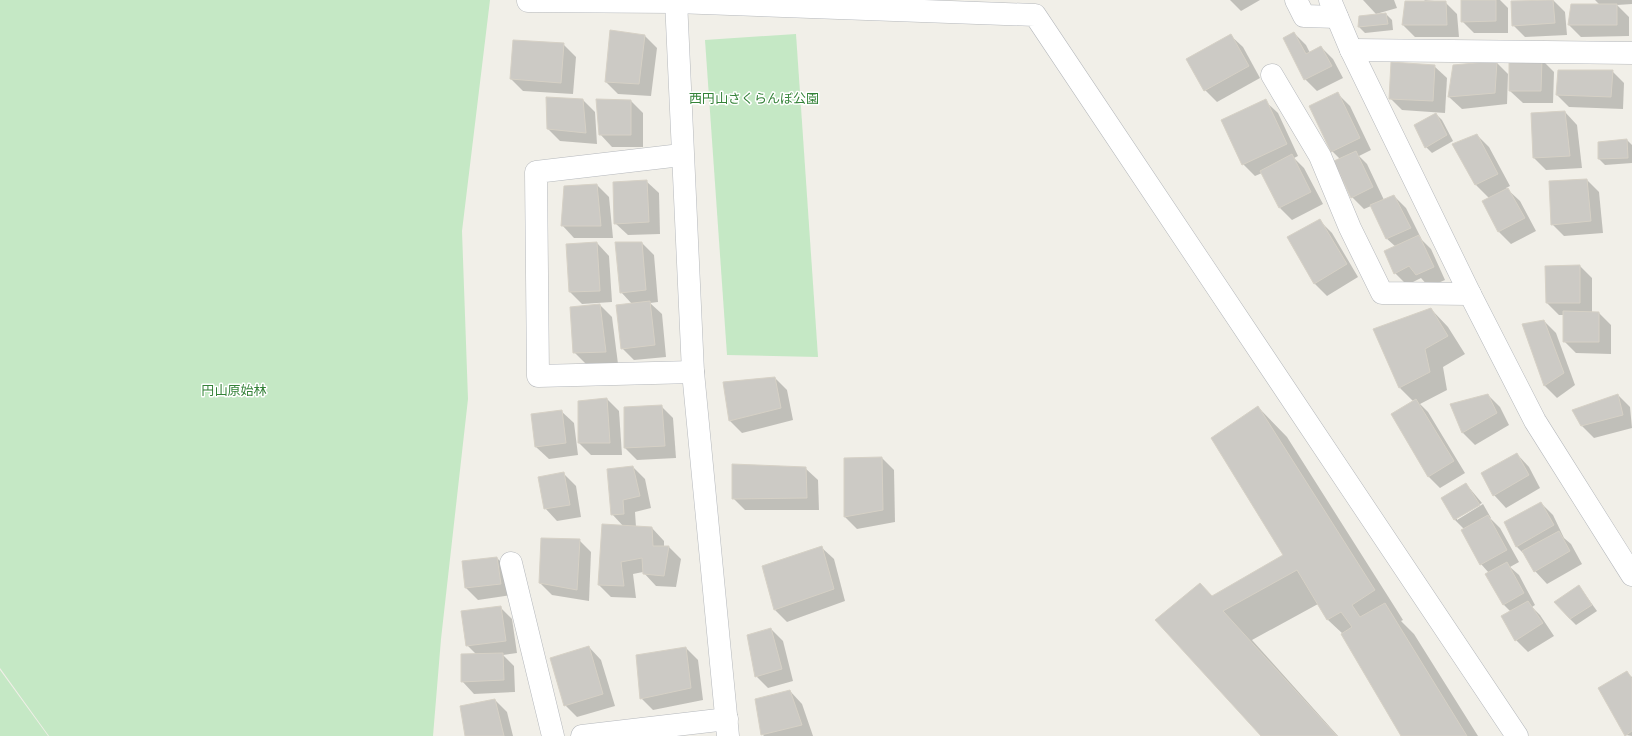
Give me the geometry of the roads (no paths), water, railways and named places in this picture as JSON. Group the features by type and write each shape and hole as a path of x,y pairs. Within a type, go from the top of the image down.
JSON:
{"street":[{"path":"1296,0 1304,16 1333,8 1470,294 1535,421 1632,575"},
{"path":"528,1 675,1 1035,15 1517,736"},
{"path":"582,736 728,728 693,372 681,154 675,1"},
{"path":"1352,50 1632,53"},
{"path":"1272,75 1320,156 1350,228 1382,293 1470,294"},
{"path":"681,154 536,172 538,376 693,372"},
{"path":"511,563 553,736"}],"park label":[{"name":"西円山さくらんぼ公園","path":"754,98"},
{"name":"円山原始林","path":"234,390"}]}
